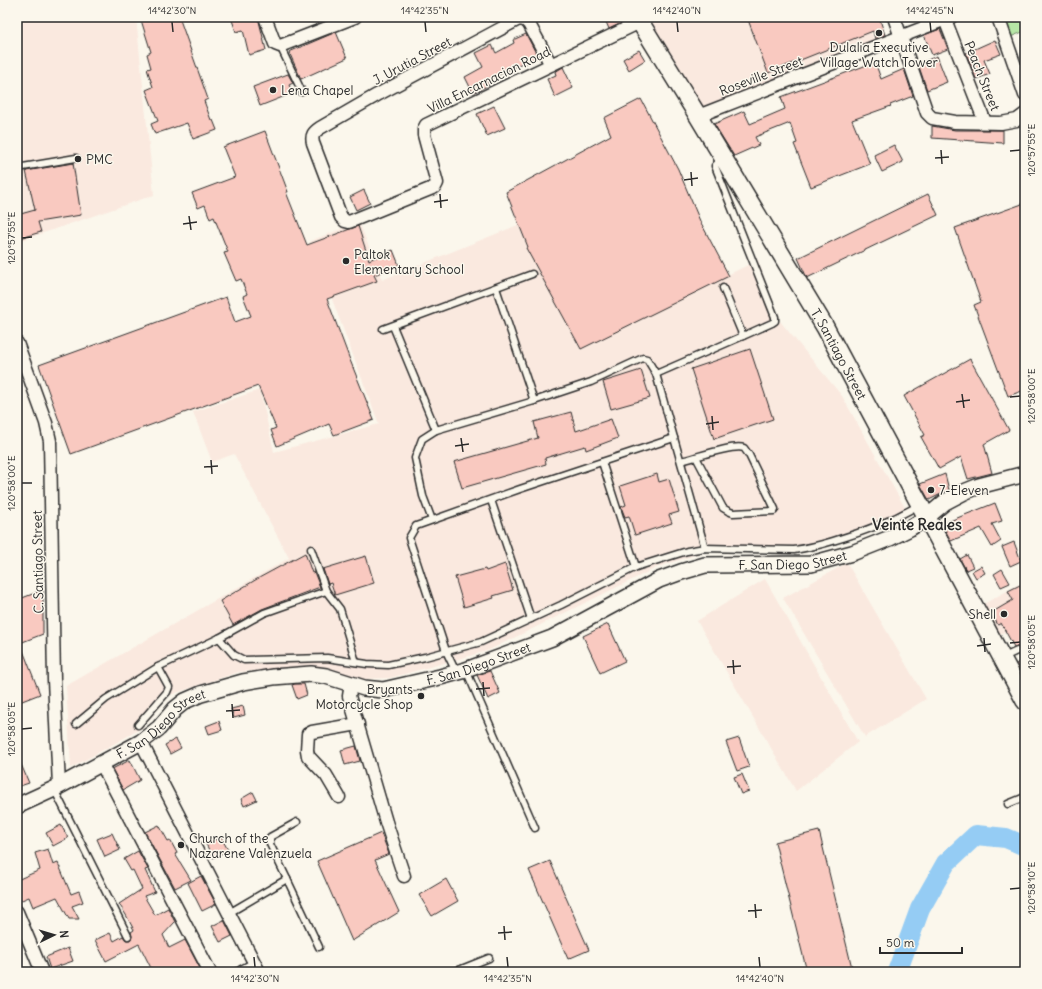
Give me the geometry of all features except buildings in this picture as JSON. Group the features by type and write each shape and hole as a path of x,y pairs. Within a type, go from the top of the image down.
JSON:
{"main road":[{"name":"T. Santiago Street","path":"639,20 825,327 923,512 1009,655 1025,699"}],"street":[{"path":"265,17 275,44 280,46 340,20 355,17"},
{"path":"894,17 927,114 932,118 955,122 1001,123 1017,120 1025,114"},
{"path":"998,17 1025,95"},
{"name":"Roseville Street","path":"698,116 947,18"},
{"name":"Peach Street","path":"947,18 985,122"},
{"name":"J. Urutia Street","path":"349,222 345,221 341,217 313,143 312,137 314,132 383,92 519,19 525,20 529,24 551,65"},
{"name":"Villa Encarnacion Road","path":"349,222 435,187 437,183 424,135 424,129 426,126 639,20"},
{"name":"C. Santiago Street","path":"18,347 46,423 50,441 56,787"},
{"name":"F. San Diego Street","path":"17,806 141,742 159,728 175,709 185,701 201,694 243,682 273,677 310,674 326,676 364,688 383,690 461,671 552,638 660,580 682,572 705,564 811,564 852,553 890,538 906,522 964,492 979,486 1025,474"},
{"path":"351,684 350,696 386,822 404,876"},
{"path":"339,797 326,775 308,756 308,734 358,724"},
{"path":"141,742 257,968 242,972"},
{"path":"101,763 210,972"},
{"path":"17,912 42,972"}],"lane":[{"path":"280,46 302,92"},
{"path":"17,168 76,158"},
{"path":"656,374 775,321 775,317 715,166 722,158"},
{"path":"383,329 532,274"},
{"path":"496,288 534,401"},
{"path":"723,288 743,336"},
{"path":"393,326 436,430"},
{"path":"432,520 423,496 415,458 422,438 436,430 534,401 591,382 643,358 647,359 656,374 705,548"},
{"path":"535,828 461,671 446,651 410,538 416,526 674,438"},
{"path":"681,461 696,457 741,447 746,449 775,509 772,512 733,513 723,508 696,457"},
{"path":"602,462 636,566"},
{"path":"491,500 531,619"},
{"path":"219,638 234,655 244,660 327,658 388,665 481,642 561,606 636,566 687,551 705,548 806,549 906,522"},
{"path":"311,549 326,591 340,609 356,662"},
{"path":"76,724 106,699 158,667 219,638 264,613 326,591"},
{"path":"138,725 167,692 168,687 158,667"},
{"path":"56,787 128,936"},
{"path":"1008,804 1025,797"},
{"path":"297,822 270,837 270,844 319,947"},
{"path":"229,913 287,879"},
{"path":"454,972 489,958"}],"shaded area":[{"path":"17,17 136,17 154,195 17,242"},
{"path":"643,17 866,17 875,42 700,109"},
{"path":"359,222 382,280 518,225 580,348 758,260 779,320 842,396 909,515 869,534 803,553 704,552 658,567 487,651 390,678 362,679 317,666 239,672 170,695 142,728 71,768 66,686 289,558 234,454 212,462 193,412 260,390 274,452 379,424 310,241"},
{"path":"847,563 926,699 865,737 783,598"},
{"path":"765,579 858,742 796,791 697,621"},
{"path":"1021,583 1025,591 1025,621 997,636 982,605"}],"green space":[{"path":"1000,17 1025,17 1025,31 1008,38"}],"waterway":[{"path":"897,972 920,909 946,863 976,835 1006,838 1025,846"}],"place":[{"name":"Dulalia Executive Village Watch Tower","path":"879,33"},
{"name":"Lena Chapel","path":"273,90"},
{"name":"PMC","path":"78,159"},
{"name":"Paltok Elementary School","path":"346,261"},
{"name":"7-Eleven","path":"931,490"},
{"name":"Shell","path":"1004,614"},
{"name":"Bryants Motorcycle Shop","path":"421,696"},
{"name":"Church of the Nazarene Valenzuela","path":"181,845"}],"district":[{"name":"Veinte Reales","path":"917,524"}]}
